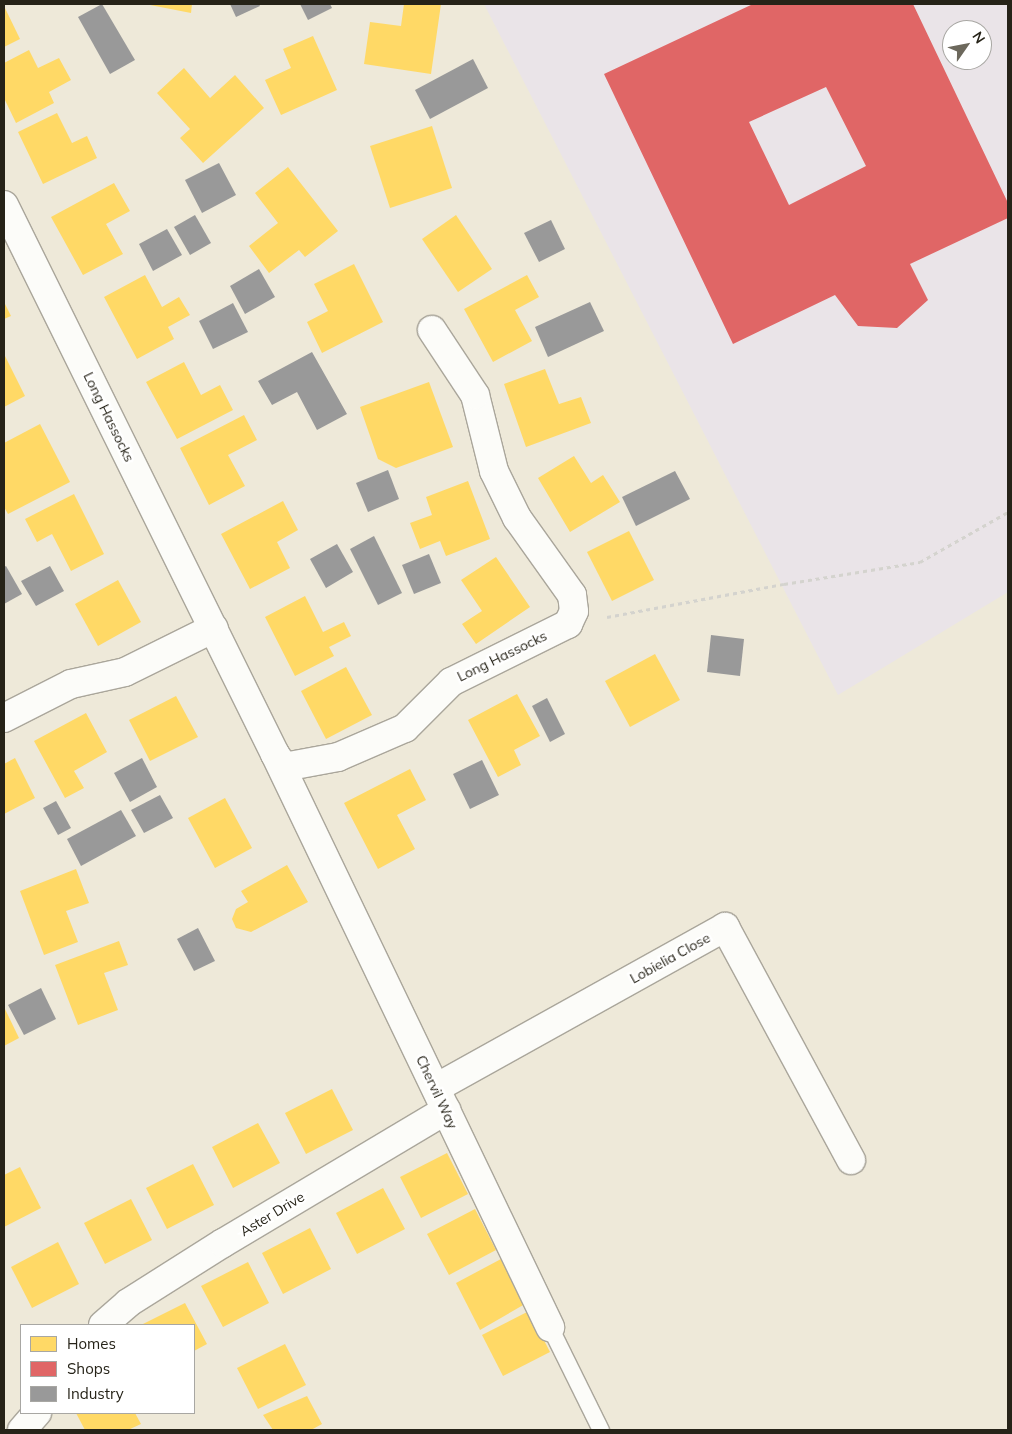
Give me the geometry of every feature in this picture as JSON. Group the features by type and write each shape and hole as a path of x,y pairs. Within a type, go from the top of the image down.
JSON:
{"street":[{"name":"Long Hassocks","path":"4,205 275,754 284,767 338,758 405,728 451,682 568,624"},
{"path":"432,330 475,395 494,471 517,518 572,595 574,611 568,624"},
{"path":"4,718 71,684 125,672 214,628"},
{"name":"Chervil Way","path":"275,754 550,1327"},
{"name":"Lobielia Close","path":"441,1099 725,927 851,1160"},
{"name":"Aster Drive","path":"104,1324 128,1303 441,1099"},
{"path":"22,1430 36,1414"}],"lane":[{"name":"Chervil Way","path":"550,1327 601,1430"}],"path":[{"path":"568,624 784,584 920,562 1008,512"}],"shaded area":[{"path":"484,4 1008,4 1008,592 838,695"}],"building: Homes":[{"path":"145,4 192,4 191,13"},
{"path":"404,4 441,4 431,74 364,64 370,22 401,26"},
{"path":"4,6 20,39 4,47"},
{"path":"313,36 337,90 281,115 265,80 291,68 283,49"},
{"path":"29,50 38,68 59,58 71,80 49,92 54,103 16,123 4,98 4,63"},
{"path":"184,68 210,98 235,75 264,108 203,163 180,138 190,129 157,93"},
{"path":"57,113 72,143 87,136 97,158 43,184 18,132"},
{"path":"432,126 452,188 390,208 370,146"},
{"path":"288,167 338,231 305,257 299,250 269,273 249,246 278,223 255,193"},
{"path":"114,183 130,211 106,224 123,254 83,275 51,217"},
{"path":"456,215 492,269 458,292 422,239"},
{"path":"354,264 383,322 322,353 307,322 328,311 314,284"},
{"path":"145,275 162,307 179,297 190,315 168,327 174,339 137,359 104,297"},
{"path":"527,275 539,297 515,310 532,341 493,362 464,309"},
{"path":"4,302 11,316 4,319"},
{"path":"4,354 25,396 4,407"},
{"path":"184,362 201,395 220,385 233,410 177,439 146,382"},
{"path":"545,369 559,404 581,397 591,423 526,447 504,384"},
{"path":"429,382 453,447 396,468 378,459 360,407"},
{"path":"244,415 257,440 228,455 245,486 209,505 180,448"},
{"path":"40,424 70,482 8,514 4,507 4,443"},
{"path":"574,456 591,483 603,475 620,502 570,532 538,478"},
{"path":"468,481 490,539 446,556 440,541 420,549 410,523 432,515 426,497"},
{"path":"74,494 104,554 71,571 52,534 37,542 25,519"},
{"path":"283,501 298,530 277,542 290,568 250,589 221,534"},
{"path":"629,531 654,580 612,601 587,552"},
{"path":"496,557 530,607 476,644 462,624 482,611 461,580"},
{"path":"118,580 141,622 98,646 75,604"},
{"path":"305,596 323,632 344,622 351,636 329,647 334,656 295,676 265,617"},
{"path":"655,654 680,700 630,727 605,681"},
{"path":"346,667 372,715 326,739 301,691"},
{"path":"517,694 540,736 514,750 521,765 498,777 468,720"},
{"path":"176,696 198,737 150,761 129,720"},
{"path":"86,713 107,752 74,771 84,788 65,798 34,741"},
{"path":"15,758 35,798 4,814 4,764"},
{"path":"410,769 426,800 397,815 415,849 378,869 344,803"},
{"path":"225,798 252,848 215,868 188,818"},
{"path":"287,865 308,902 251,932 236,928 232,919 236,909 248,902 241,891"},
{"path":"76,869 89,903 66,911 78,942 44,955 20,891"},
{"path":"119,941 128,965 104,973 118,1010 78,1025 55,965"},
{"path":"4,1007 19,1038 4,1046"},
{"path":"332,1089 353,1130 306,1154 285,1113"},
{"path":"258,1123 280,1163 233,1188 212,1147"},
{"path":"447,1153 468,1194 421,1218 400,1177"},
{"path":"193,1164 214,1205 167,1229 146,1188"},
{"path":"20,1167 41,1208 4,1227 4,1175"},
{"path":"383,1188 405,1229 357,1254 336,1213"},
{"path":"131,1199 152,1240 105,1264 84,1223"},
{"path":"475,1209 496,1250 449,1275 427,1234"},
{"path":"310,1228 331,1269 283,1294 262,1253"},
{"path":"58,1242 79,1284 32,1308 11,1267"},
{"path":"501,1259 525,1304 480,1330 456,1283"},
{"path":"248,1262 269,1303 223,1327 201,1286"},
{"path":"185,1303 207,1344 195,1350 195,1324 143,1324"},
{"path":"529,1311 550,1352 503,1376 482,1335"},
{"path":"285,1344 306,1385 258,1409 237,1368"},
{"path":"307,1396 322,1424 311,1430 273,1430 263,1415"},
{"path":"77,1414 136,1414 141,1424 128,1430 85,1430"}],"building: Shops":[{"path":"753,4 913,4 942,65 942,70 945,70 1008,203 1008,218 910,264 928,300 897,328 858,326 835,295 733,344 604,74","holes":["826,87 866,166 789,205 749,122"]}],"building: Industry":[{"path":"102,4 135,60 110,74 78,17"},
{"path":"230,4 259,4 260,6 236,17"},
{"path":"300,4 330,4 332,8 308,20"},
{"path":"473,59 488,88 430,119 415,90"},
{"path":"219,163 236,195 202,213 185,180"},
{"path":"195,215 211,243 190,255 174,227"},
{"path":"551,220 565,249 539,262 524,233"},
{"path":"167,229 182,255 153,271 139,244"},
{"path":"259,269 275,297 245,314 230,286"},
{"path":"590,302 604,331 548,357 535,327"},
{"path":"233,303 248,332 213,349 199,321"},
{"path":"312,352 347,414 317,430 297,392 272,405 258,381"},
{"path":"388,470 399,499 368,512 356,483"},
{"path":"675,471 690,499 636,526 622,497"},
{"path":"374,536 402,593 378,605 350,549"},
{"path":"337,544 353,572 326,588 310,559"},
{"path":"429,554 441,583 414,594 402,565"},
{"path":"6,566 22,594 4,604 4,567"},
{"path":"50,566 64,591 36,606 21,581"},
{"path":"711,635 744,639 740,676 707,672"},
{"path":"547,698 565,734 550,742 532,706"},
{"path":"142,758 157,787 130,802 114,773"},
{"path":"482,760 499,795 470,809 453,774"},
{"path":"160,795 173,818 144,833 131,810"},
{"path":"56,801 71,828 58,835 43,808"},
{"path":"121,810 136,836 81,866 67,839"},
{"path":"198,928 215,961 194,971 177,939"},
{"path":"41,988 56,1019 24,1035 8,1005"}]}
